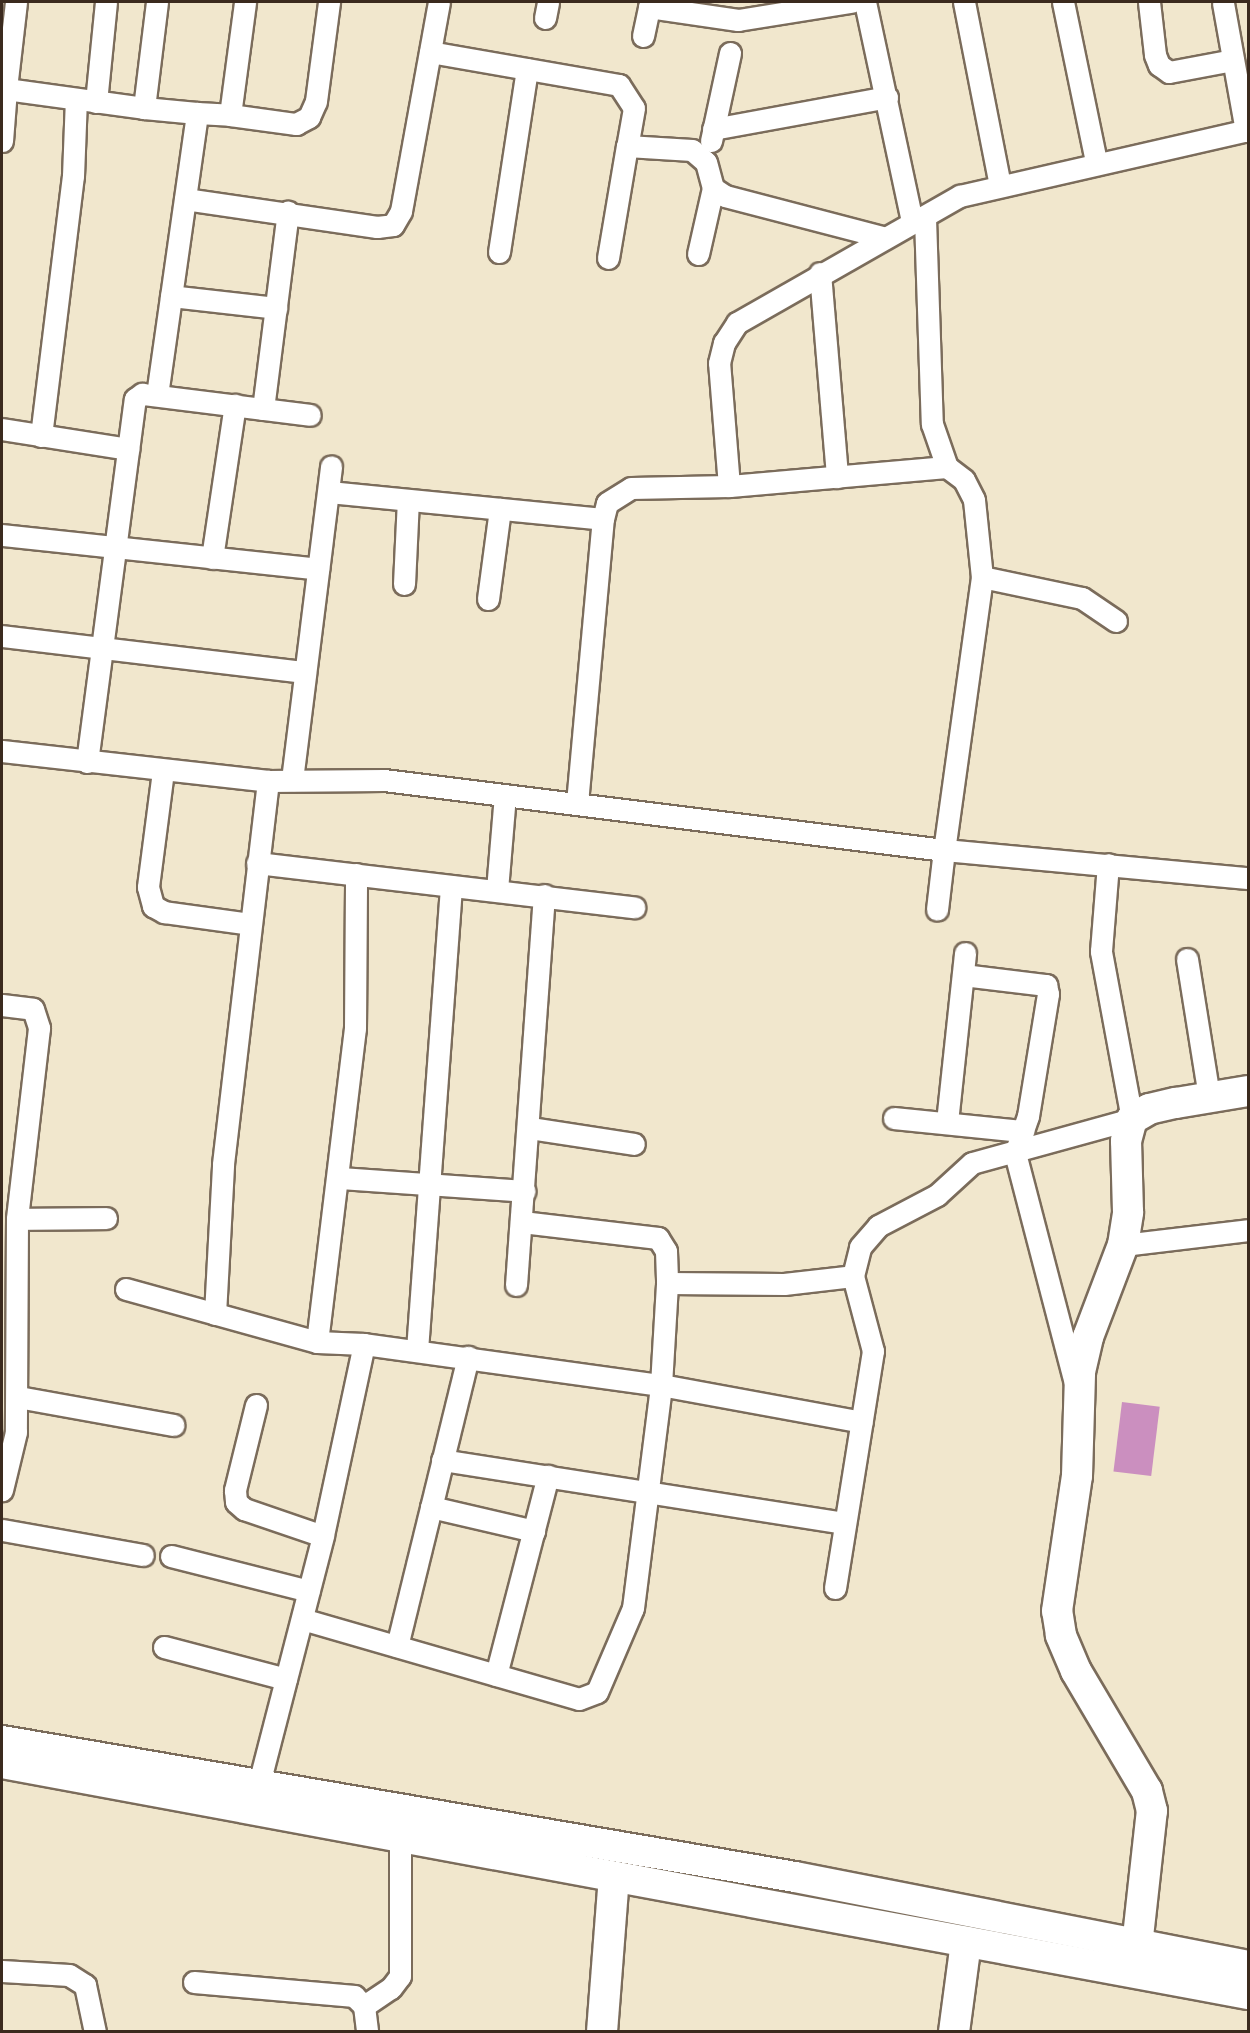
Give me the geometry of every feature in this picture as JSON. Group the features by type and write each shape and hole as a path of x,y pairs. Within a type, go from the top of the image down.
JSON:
{"street":[{"path":"2,141 16,2"},
{"path":"41,436 73,176 106,2"},
{"path":"144,108 157,2"},
{"path":"230,115 245,2"},
{"path":"6,89 144,108 230,115 296,124 309,117 316,101 329,2"},
{"path":"185,199 288,212 376,227 393,225 401,211 439,2"},
{"path":"644,36 649,4 738,20 851,2"},
{"path":"865,2 918,220 932,424 947,466 964,480 974,500 982,577 937,910"},
{"path":"964,2 1000,186"},
{"path":"1063,2 1096,162"},
{"path":"1149,2 1155,55 1159,65 1169,72 1233,60"},
{"path":"729,486 719,363 724,343 737,323 882,237 960,196 1096,162 1247,130 1223,3"},
{"path":"430,52 619,85 634,108 608,258"},
{"path":"698,254 713,188 706,162 729,53"},
{"path":"499,252 527,69"},
{"path":"713,129 887,97"},
{"path":"157,395 197,113"},
{"path":"627,146 692,150 706,162"},
{"path":"713,188 725,196 882,237"},
{"path":"263,409 288,212"},
{"path":"820,273 837,477"},
{"path":"171,296 276,308"},
{"path":"87,762 135,399 142,394 157,395 310,415"},
{"path":"212,558 235,405"},
{"path":"2,429 128,449"},
{"path":"292,780 331,466"},
{"path":"577,803 603,519 607,503 631,488 729,486 947,466"},
{"path":"328,492 603,519"},
{"path":"404,584 408,500"},
{"path":"488,599 500,509"},
{"path":"2,535 318,569"},
{"path":"982,577 1082,598 1116,621"},
{"path":"2,636 305,672"},
{"path":"2,751 163,771 268,780 384,780 577,803 652,816 944,850 1248,878"},
{"path":"163,771 148,887 153,906 164,912 250,924"},
{"path":"215,1314 223,1164 268,780"},
{"path":"497,890 505,795"},
{"path":"257,863 634,907"},
{"path":"1108,864 1101,951 1132,1119 1126,1141 1128,1212 1123,1245 1088,1337 1078,1395 1077,1476 1057,1611 1060,1635 1076,1671 1147,1791 1150,1833 1136,1959"},
{"path":"317,1342 340,1179 356,1028 356,874"},
{"path":"417,1350 451,886"},
{"path":"516,1285 530,1128 544,895"},
{"path":"947,1122 965,953"},
{"path":"1187,959 1209,1096"},
{"path":"963,975 1046,985 1048,994 1023,1131 1015,1153 1078,1395"},
{"path":"2,1005 33,1009 39,1028 17,1219 18,1397 9,1430 2,1490"},
{"path":"835,1588 873,1351 853,1276 860,1247 878,1226 937,1195 972,1163 1132,1119 1149,1109 1209,1096 1248,1091"},
{"path":"894,1118 1023,1131"},
{"path":"530,1128 634,1144"},
{"path":"340,1179 525,1191"},
{"path":"17,1219 106,1218"},
{"path":"302,1619 579,1699 597,1692 633,1608 661,1385 667,1283 666,1251 658,1238 522,1222"},
{"path":"1123,1245 1248,1230"},
{"path":"667,1283 784,1284 853,1276"},
{"path":"126,1289 317,1342 417,1350 661,1385 862,1422"},
{"path":"256,1796 323,1536 364,1344"},
{"path":"397,1646 468,1357"},
{"path":"18,1397 174,1425"},
{"path":"256,1405 235,1490 236,1502 244,1509 323,1536"},
{"path":"442,1460 647,1494 845,1523"},
{"path":"496,1675 548,1476"},
{"path":"431,1507 534,1531"},
{"path":"2,1530 143,1555"},
{"path":"171,1556 309,1592"},
{"path":"164,1647 286,1679"},
{"path":"2,1741 256,1796 400,1836 966,1942 1136,1959 1248,1966"},
{"path":"2,1763 256,1796 795,1877 1136,1959 1248,1994"},
{"path":"364,2006 391,1988 400,1976 400,1836"},
{"path":"602,2031 614,1877"},
{"path":"954,2031 966,1942"},
{"path":"2,1971 69,1975 77,1980 84,1985 91,2002 95,2031"},
{"path":"194,1982 354,1996 364,2006 367,2031"}],"building":[{"path":"1122,1402 1160,1407 1151,1476 1113,1471"}]}
